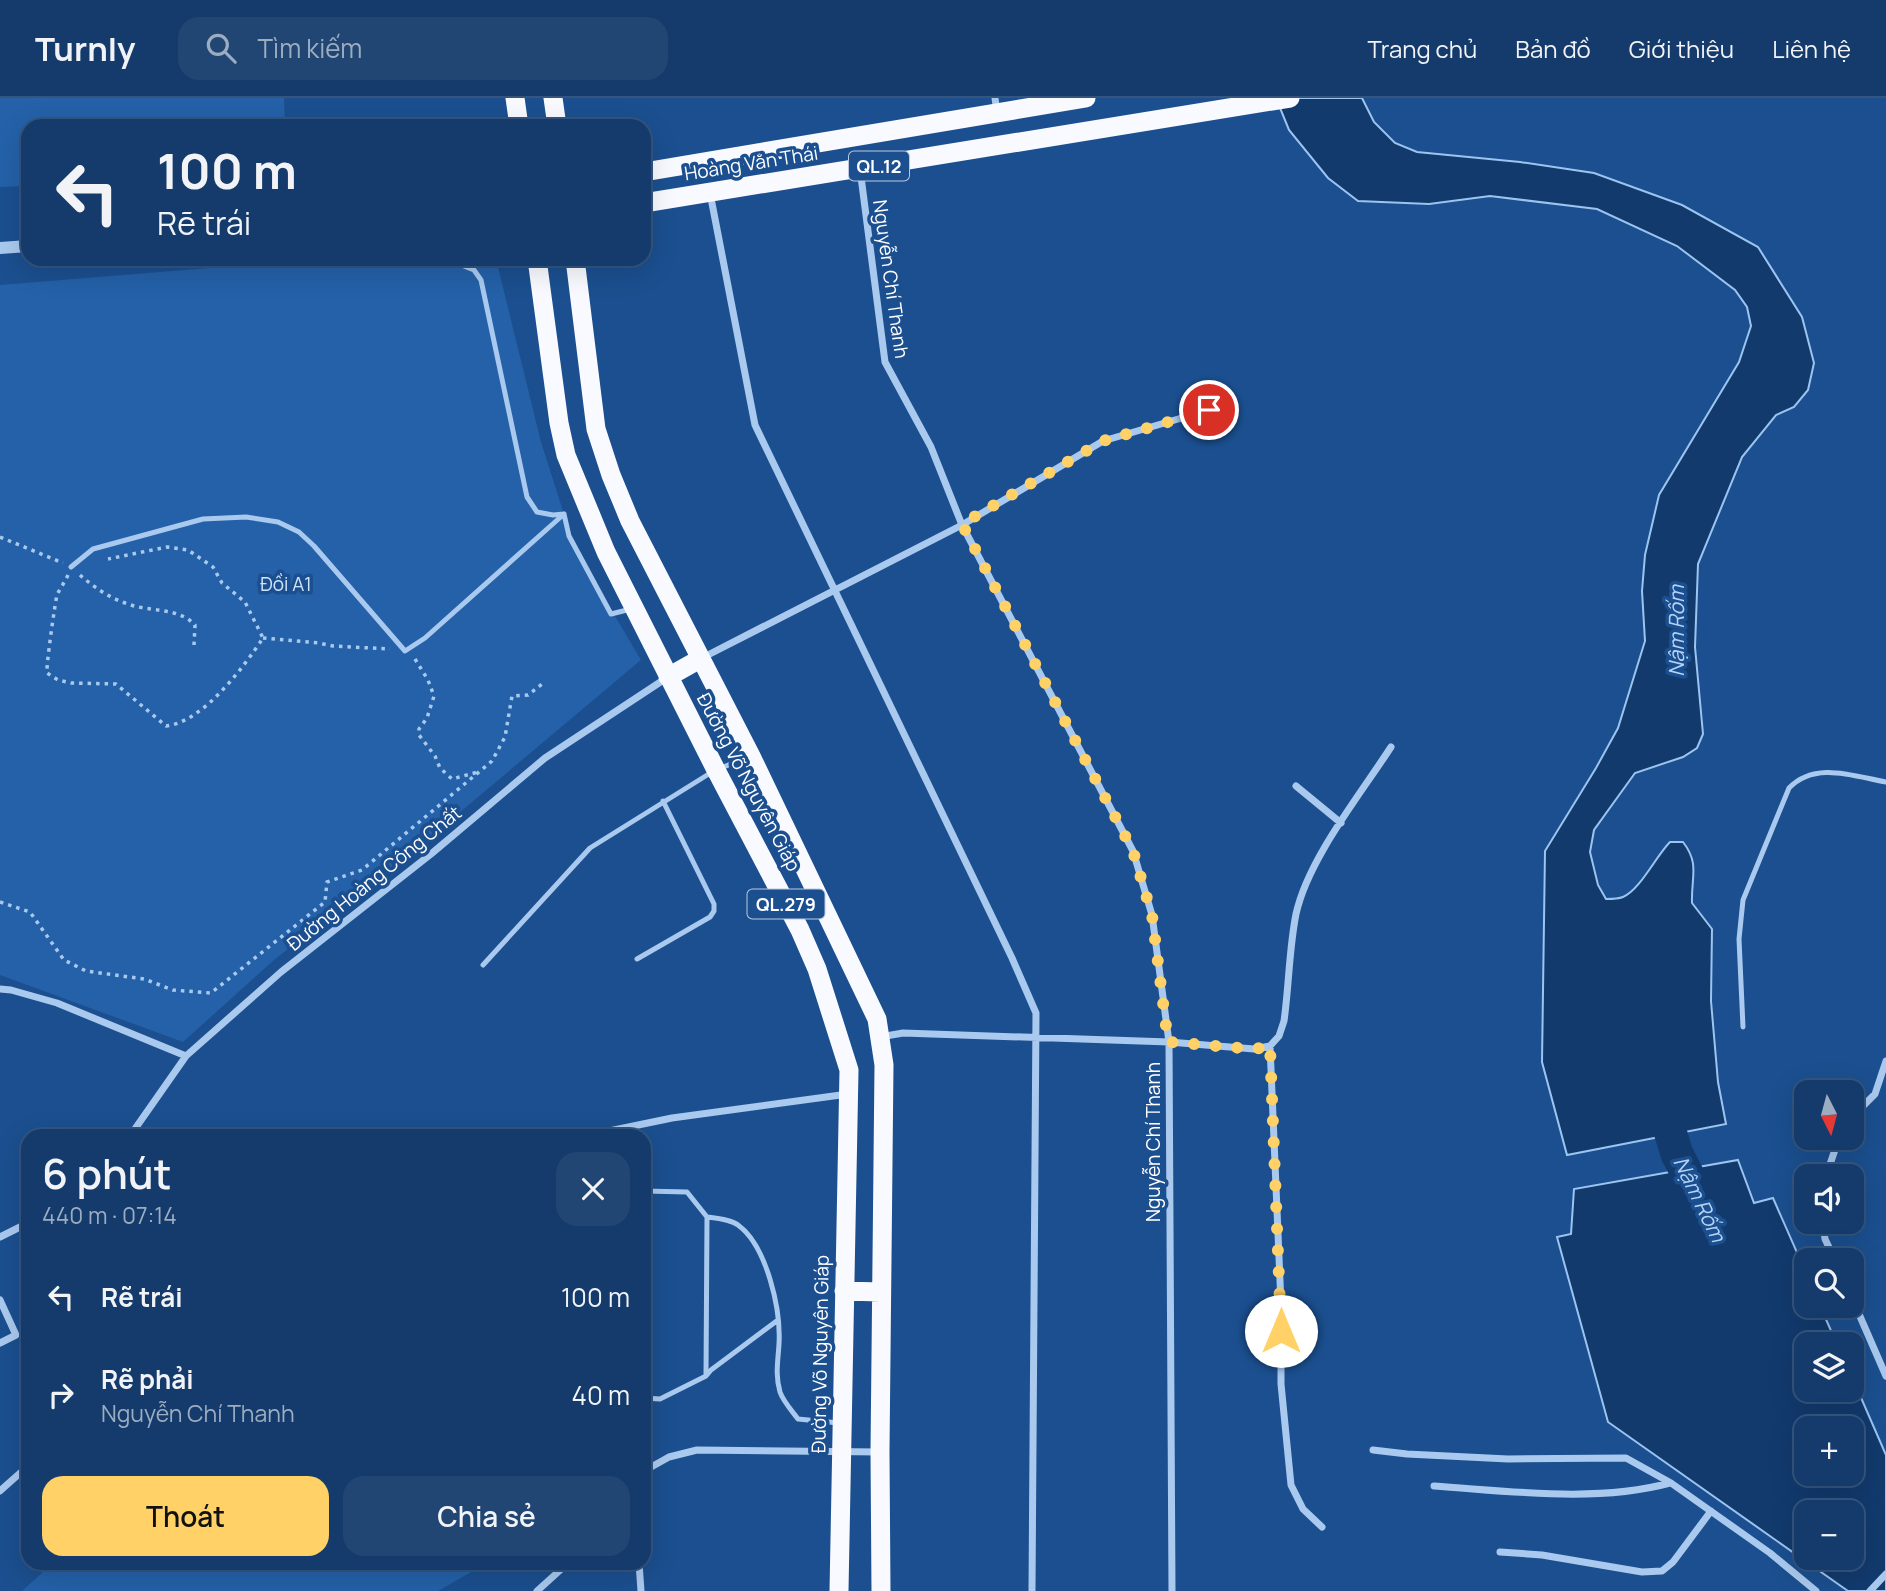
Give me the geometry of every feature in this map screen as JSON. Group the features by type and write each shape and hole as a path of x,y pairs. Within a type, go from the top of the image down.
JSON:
{"highway":[{"path":"516,98 518,119"},
{"path":"553,98 555,119"},
{"name":"Hoàng Văn Thái","path":"651,171 882,134 996,106 1086,98"},
{"name":"Hoàng Văn Thái","path":"651,202 1290,98"},
{"path":"825,143 859,169 882,134"},
{"name":"Đường Võ Nguyên Giáp","path":"538,266 559,423 566,455 606,552 800,930 817,969 849,1070 839,1591"},
{"name":"Đường Võ Nguyên Giáp","path":"576,266 596,429 630,521 751,756 877,1019 884,1065 881,1591"},
{"path":"668,677 700,659"},
{"path":"844,1291 881,1292"}],"street":[{"name":"Nguyễn Chí Thanh","path":"859,169 885,362 931,447 962,524 1133,851 1152,915 1168,1042 1172,1591"},
{"path":"710,193 755,425 1012,958 1035,1013 1032,1591"},
{"path":"0,248 21,246"},
{"path":"700,659 962,524 1103,441 1209,410"},
{"name":"Đường Hoàng Công Chất","path":"135,1129 187,1056 281,972 431,854 545,758 668,677"},
{"path":"879,1037 903,1033 1168,1042 1254,1049 1270,1046 1279,1036 1284,1021 1296,913 1315,867 1391,747"},
{"path":"1296,786 1341,823"},
{"path":"0,989 57,1003 187,1056"},
{"path":"1270,1046 1281,1304 1281,1384 1291,1485 1303,1509 1322,1527"},
{"path":"1864,1105 1875,1094 1886,1061"},
{"path":"619,1129 672,1118 848,1094"},
{"path":"0,1237 21,1226"},
{"path":"0,1300 16,1335 0,1343"},
{"path":"1861,1318 1886,1376"},
{"path":"651,1467 669,1457 697,1450 880,1452"},
{"path":"1373,1450 1508,1458 1626,1458 1671,1483 1770,1553 1816,1591"},
{"path":"0,1491 21,1472"},
{"path":"1434,1486 1591,1493 1642,1491 1671,1483"},
{"path":"1500,1552 1555,1557 1642,1572 1662,1571 1679,1555 1711,1511"},
{"path":"537,1591 560,1570"},
{"path":"639,1570 640,1591"},
{"path":"1870,1591 1886,1574"}],"lane":[{"path":"464,266 474,270 481,280 527,497 537,512 564,514"},
{"path":"564,514 569,536 611,614 634,608"},
{"path":"71,567 93,549 203,519 246,517 278,522 299,533 314,546 407,649 425,638 564,514"},
{"path":"483,965 590,848 716,770 751,756"},
{"path":"1743,1027 1739,939 1742,901 1789,788 1798,779 1814,772 1834,772 1886,782"},
{"path":"636,959 710,917 714,911 714,904 663,801"},
{"path":"651,1191 687,1192 707,1217 706,1376"},
{"path":"707,1217 737,1223 751,1239 762,1259 773,1291 778,1320 776,1367 780,1394 798,1419 842,1423"},
{"path":"651,1398 660,1399 706,1376 778,1320"}],"path":[{"path":"0,537 71,567 99,592 142,608 155,608 188,618 195,625 194,645"},
{"path":"101,547 107,559 167,547 188,550 213,566 222,583 245,602 263,638"},
{"path":"71,567 58,595 47,673 58,680 71,683 116,684 166,726 179,724 211,702 245,664 263,638"},
{"path":"263,638 334,646 407,649 428,680 434,696 427,718 419,729 419,735 435,756 440,768 452,779 481,771"},
{"path":"0,902 30,912 64,960 86,971 144,979 173,990 211,993 325,902 327,882 362,870 492,761 505,737 512,696 528,695 542,684"}],"green space":[{"path":"0,98 284,98 285,119 21,119 21,186 0,187"},
{"name":"Đồi A1","path":"235,266 498,266 541,442 577,552 641,660 415,850 274,960 183,1042 0,975 0,285"},
{"path":"45,1570 475,1570 438,1591 22,1591"}],"water":[{"path":"1276,98 1362,98 1374,122 1395,143 1417,152 1520,162 1594,173 1682,205 1758,247 1802,317 1814,363 1808,390 1794,407 1776,415 1742,457 1698,564 1695,647 1703,734 1697,748 1683,757 1635,773 1594,830 1590,852 1598,885 1606,899 1617,899 1636,887 1670,842 1683,842 1688,850 1694,871 1692,903 1712,929 1711,1001 1718,1082 1726,1124 1567,1155 1542,1062 1545,851 1618,728 1645,641 1642,591 1645,555 1659,495 1739,362 1751,326 1747,307 1735,290 1677,246 1597,209 1490,196 1429,204 1358,201 1328,178 1289,130"},
{"path":"1738,1160 1754,1203 1773,1198 1795,1248 1794,1318 1825,1318 1832,1332 1794,1332 1794,1402 1863,1402 1886,1455 1886,1591 1848,1591 1818,1570 1864,1570 1864,1500 1794,1500 1794,1553 1608,1422 1557,1237 1571,1234 1574,1189"}],"waterway":[{"name":"Nậm Rốm","path":"1658,1092 1677,1154 1706,1210"}],"route":[{"path":"1209,410 1103,441 962,524 1133,851 1152,915 1168,1042 1254,1049 1270,1046 1281,1331"}]}
